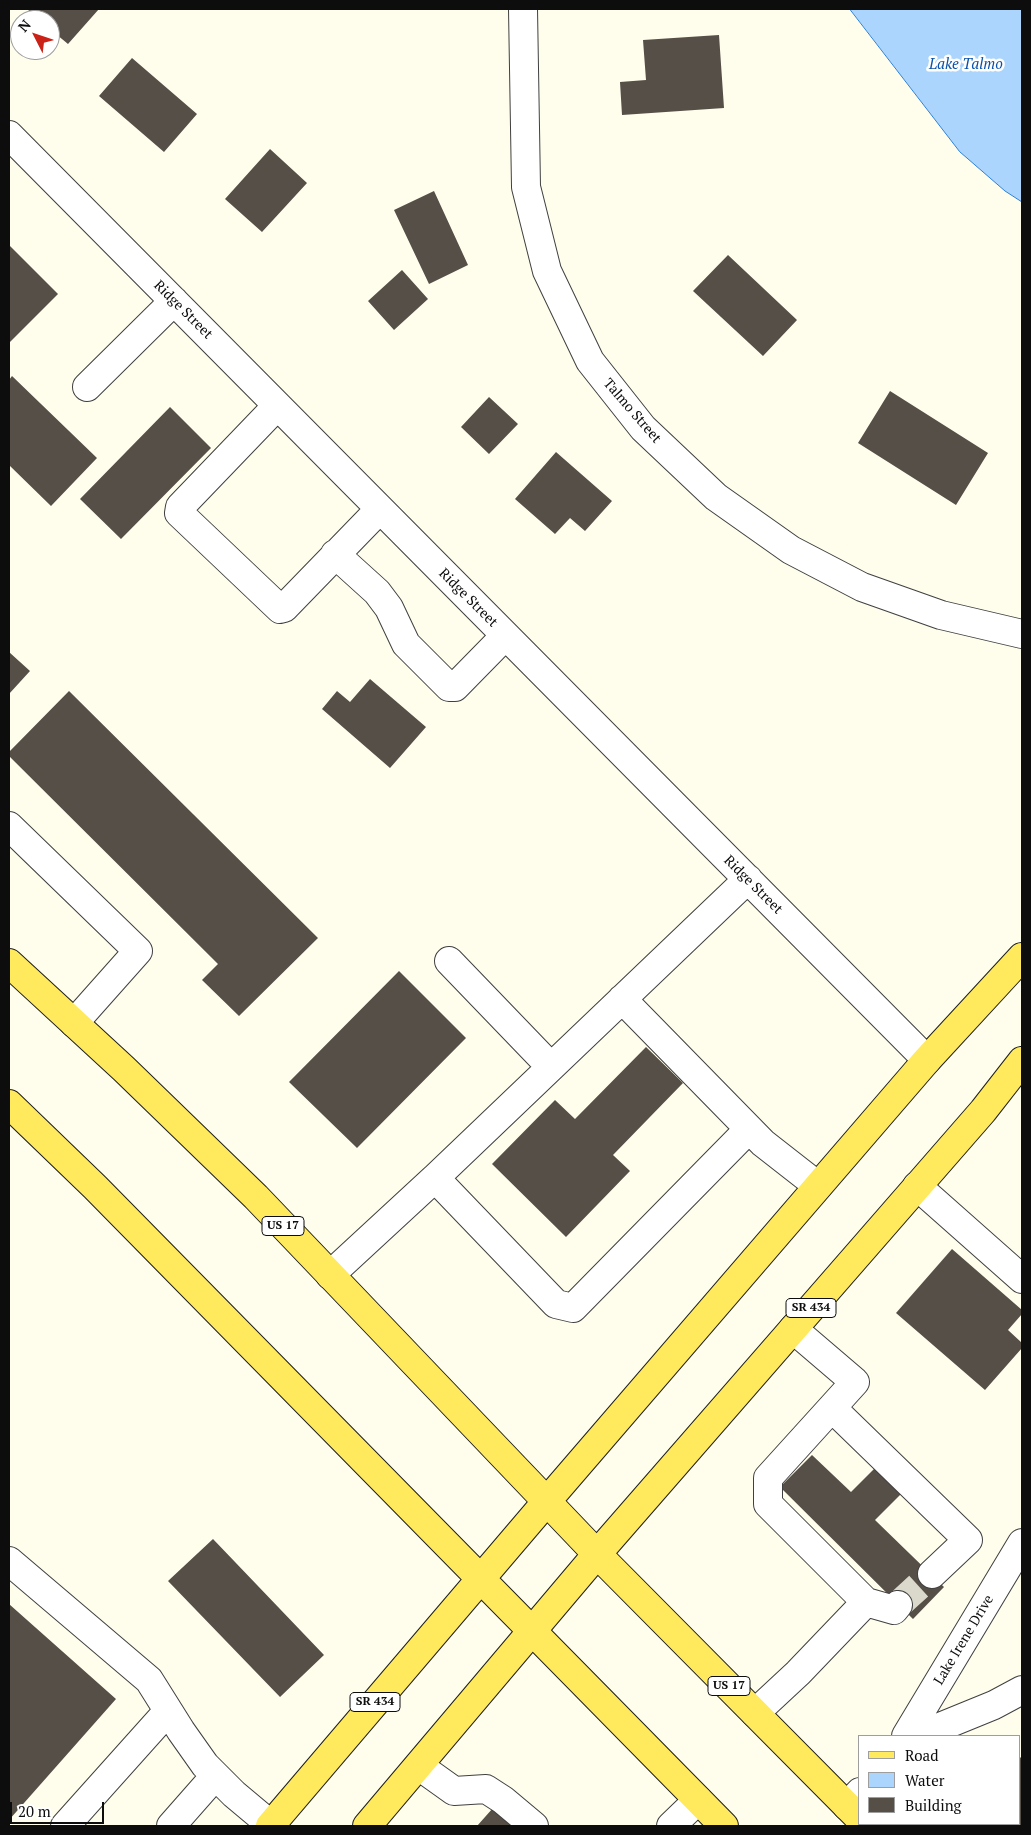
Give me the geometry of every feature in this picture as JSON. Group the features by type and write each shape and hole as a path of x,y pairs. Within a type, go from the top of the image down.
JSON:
{"main road":[{"name":"SR 434","path":"270,1826 818,1186 928,1060 1022,957"},
{"name":"US 17","path":"9,963 256,1197 597,1554 858,1812"},
{"name":"SR 434","path":"367,1826 597,1554 917,1186 1022,1061"},
{"path":"9,1104 95,1187 724,1826"}],"street":[{"name":"Talmo Street","path":"524,9 522,19 526,187 547,271 590,361 643,428 716,497 792,550 870,590 941,616 1022,634"},
{"name":"Ridge Street","path":"12,143 174,301 928,1060"},
{"path":"87,388 174,301"},
{"path":"277,406 180,507 179,513 280,610 380,509"},
{"path":"335,554 378,592 389,608 406,644 449,687 455,687 505,636"},
{"path":"9,826 138,951 74,1023"},
{"path":"330,1274 435,1178 748,879"},
{"path":"449,961 551,1067"},
{"path":"622,999 762,1143 818,1186"},
{"path":"435,1178 556,1304 573,1308 749,1129"},
{"path":"917,1186 1022,1279"},
{"path":"793,1329 855,1382 768,1478 768,1504 866,1602 894,1610 898,1606"},
{"path":"832,1408 968,1540 932,1574"},
{"name":"Lake Irene Drive","path":"907,1735 1022,1543"},
{"path":"9,1561 150,1680 168,1711 205,1765 270,1826"},
{"path":"756,1713 798,1673 866,1602"},
{"path":"920,1735 994,1705 1022,1690"},
{"path":"65,1826 168,1711"},
{"path":"419,1766 454,1791 486,1789 503,1800 534,1826"},
{"path":"171,1826 215,1776"},
{"path":"671,1826 698,1800"}],"water":[{"name":"Lake Talmo","path":"850,9 1022,9 1022,202 1005,191 960,152"}],"building":[{"path":"27,9 99,9 68,44 60,37 60,10"},
{"path":"719,35 724,108 622,115 620,82 646,80 643,40"},
{"path":"132,58 197,114 164,152 99,96"},
{"path":"270,149 307,183 262,232 225,199"},
{"path":"434,191 468,265 429,284 394,210"},
{"path":"9,245 58,294 9,343"},
{"path":"728,255 797,320 763,356 693,291"},
{"path":"402,270 428,299 394,330 368,301"},
{"path":"12,376 97,458 51,506 9,465 9,380"},
{"path":"890,391 988,453 956,505 858,443"},
{"path":"489,397 518,424 489,454 461,427"},
{"path":"170,407 211,448 121,539 80,499"},
{"path":"556,452 612,501 585,531 570,518 555,534 515,499"},
{"path":"9,652 30,671 9,694"},
{"path":"370,679 426,727 390,768 322,709 337,691 350,702"},
{"path":"69,691 318,938 239,1016 202,980 218,964 9,756 9,752"},
{"path":"399,971 466,1038 357,1148 289,1082"},
{"path":"646,1047 683,1083 613,1155 630,1171 566,1237 492,1164 555,1100 575,1119"},
{"path":"952,1249 1022,1310 1022,1314 1008,1330 1022,1343 1022,1348 985,1390 896,1313"},
{"path":"812,1455 851,1492 878,1465 905,1490 875,1520 944,1587 913,1619 780,1487"},
{"path":"213,1539 324,1655 280,1697 168,1581"},
{"path":"9,1604 116,1699 9,1820"},
{"path":"1021,1758 1022,1759 1022,1826 1019,1825 1021,1825"},
{"path":"493,1808 514,1826 477,1826"}],"tunnel":[{"path":"898,1605 932,1574"}]}
